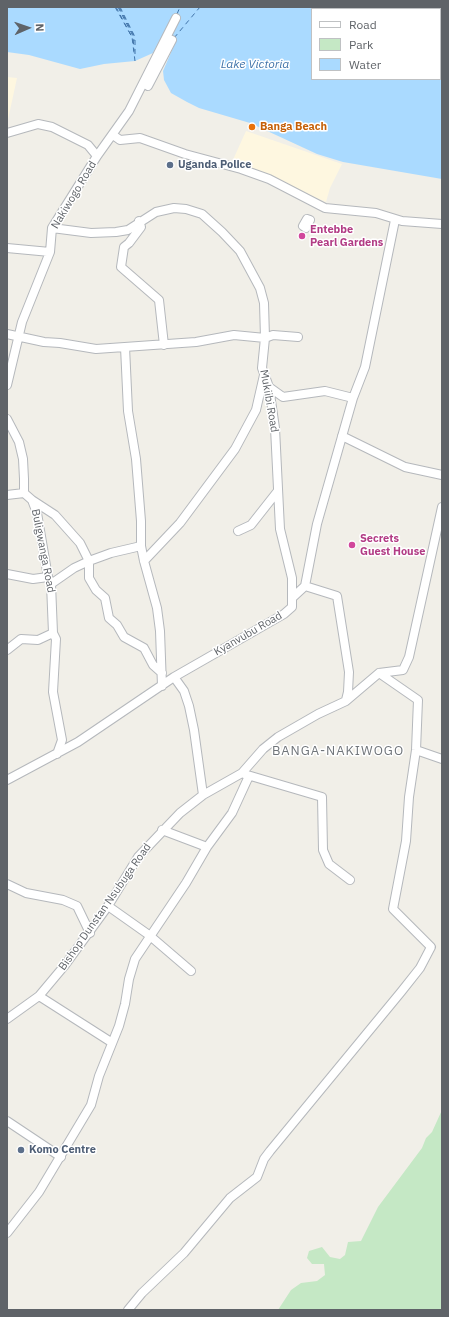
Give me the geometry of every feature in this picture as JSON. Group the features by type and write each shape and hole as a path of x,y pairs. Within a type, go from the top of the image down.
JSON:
{"street":[{"name":"Nakiwogo Road","path":"7,385 22,322 50,252 52,228 97,156 113,135 142,89 176,18"},
{"path":"142,89 151,81 172,40"},
{"path":"7,133 38,124 52,127 88,145 97,156"},
{"path":"113,135 120,140 140,138 185,154 241,168 269,179 325,208 376,213 395,220 442,224"},
{"name":"Mukiibi Road","path":"52,228 90,233 116,232 128,230 139,221 156,212 174,208 186,208 202,214 240,251 260,288 265,312 265,338 263,354 264,374 269,387 275,428 280,529 292,578 292,598"},
{"path":"346,701 349,672 337,596 305,586 317,524 353,398 365,367 395,220"},
{"path":"139,221 141,227 129,244 124,247 121,267 159,300 164,345"},
{"path":"7,248 50,252"},
{"path":"7,334 44,342 96,349 196,342 234,335 265,338 281,335 298,337"},
{"path":"125,347 128,411 136,459 141,521 141,546 157,608 162,686"},
{"path":"144,561 180,523 235,449 256,410 264,374"},
{"path":"269,387 283,397 325,391 353,398"},
{"path":"7,419 19,442 23,459 24,493 7,495"},
{"path":"342,436 405,467 442,475"},
{"path":"238,531 251,525 277,492"},
{"name":"Buligwanga Road","path":"24,493 32,500 37,513 49,580 53,633 56,639 53,692 62,740 57,754"},
{"path":"32,500 55,515 80,543 89,561 90,582 105,598 109,618 117,625 126,638 144,648 153,665 162,672"},
{"path":"379,673 403,670 407,664 442,507"},
{"path":"7,574 33,579 49,580 89,561 111,553 141,546"},
{"name":"Kyanvubu Road","path":"7,780 57,754 118,716 174,677 284,614 292,607 292,598 305,586"},
{"path":"7,650 21,640 38,640 53,633"},
{"path":"128,1310 142,1293 184,1253 230,1198 257,1178 264,1159 270,1151 401,992 420,968 431,948 393,909 406,841 409,796 416,750 418,700 379,673"},
{"name":"Bishop Dunstan Nsubuga Road","path":"7,1019 39,996 90,933 138,857 162,830 180,813 203,795 246,775 263,749 278,737 318,714 346,701 379,673"},
{"path":"174,677 184,691 189,706 194,730 203,795"},
{"path":"416,750 442,759"},
{"path":"7,1233 39,1192 91,1105 111,1042 119,1026 135,958 149,935 186,883 207,847 232,813 246,775 322,797 323,850 329,864 350,880"},
{"path":"162,830 207,847"},
{"path":"7,884 26,893 63,900 77,906 90,933"},
{"path":"108,906 149,935 191,971"},
{"path":"39,996 111,1042"},
{"path":"7,1121 61,1157"}],"shaded area":[{"path":"7,77 17,78 7,124"},
{"path":"246,131 342,164 330,188 326,202 248,167 232,165"}],"green space":[{"path":"442,1110 442,1310 278,1310 291,1290 301,1283 317,1281 325,1275 324,1264 312,1264 307,1258 309,1251 322,1247 330,1257 340,1259 345,1255 348,1242 361,1241 378,1207 422,1148 426,1138 432,1132"}],"water":[{"name":"Lake Victoria","path":"7,7 442,7 442,179 343,162 317,154 250,123 199,108 187,102 171,93 164,80 163,71 175,43 169,37 162,36 153,53 135,61 104,64 80,69 29,55 7,52"}],"ferry route":[{"path":"115,7 132,37 135,61"},
{"path":"116,7 133,39"},
{"path":"118,7 133,36 134,51"},
{"path":"119,7 134,36 134,41"},
{"path":"120,7 135,37"},
{"path":"177,14 180,7"},
{"path":"174,38 200,7"},
{"path":"135,40 135,57"}],"place":[{"name":"Banga Beach","path":"252,127"},
{"name":"Uganda Police","path":"170,165"},
{"name":"Entebbe Pearl Gardens","path":"302,236"},
{"name":"Secrets Guest House","path":"352,545"},
{"name":"Komo Centre","path":"21,1150"}],"district":[{"name":"BANGA-NAKIWOGO","path":"338,751"}]}
